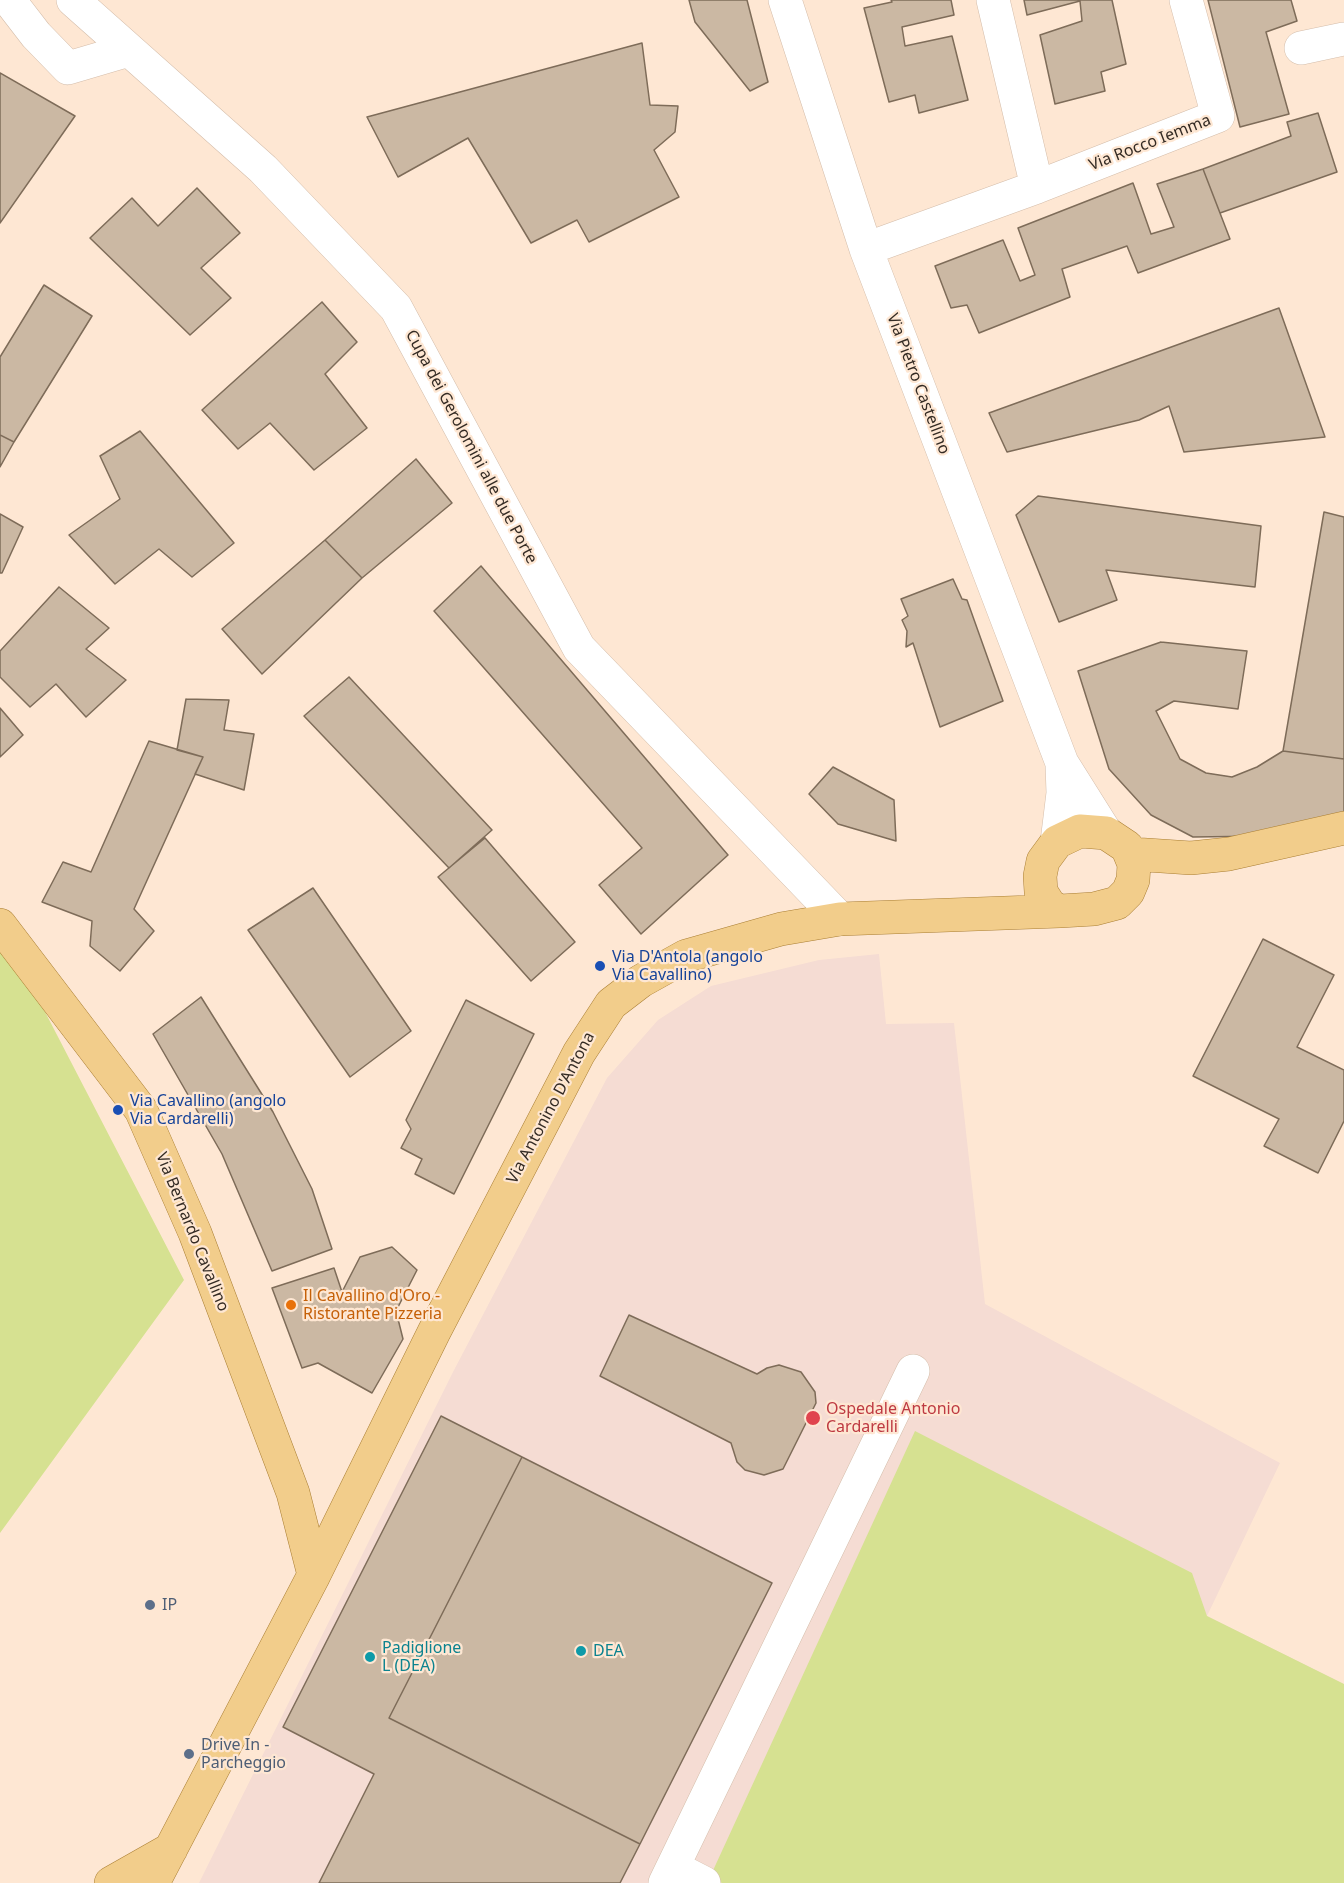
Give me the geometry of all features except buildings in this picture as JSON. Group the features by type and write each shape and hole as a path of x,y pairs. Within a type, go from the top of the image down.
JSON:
{"main road":[{"path":"1132,854 1191,858 1229,854 1344,828"},
{"path":"1080,831 1106,833 1127,847 1132,854 1133,880 1128,892 1117,903 1094,909 1051,902 1043,861 1057,842 1080,831"},
{"name":"Via Antonino D'Antona","path":"153,1883 314,1575 434,1332 602,1015 611,1004 641,981 686,956 754,935 840,919 995,912 1051,902"},
{"name":"Via Bernardo Cavallino","path":"0,925 141,1110 195,1233 293,1493 314,1575"},
{"path":"111,1883 171,1849"}],"street":[{"path":"9,0 36,35 68,68 129,50"},
{"name":"Cupa dei Gerolomini alle due Porte","path":"74,0 263,169 396,308 579,648 840,919"},
{"name":"Via Pietro Castellino","path":"785,0 866,249 1062,763 1106,833"},
{"path":"993,0 1037,187"},
{"name":"Via Rocco Iemma","path":"866,249 1037,187 1218,116 1186,0"},
{"path":"1301,48 1344,39"},
{"name":"Via Pietro Castellino","path":"1057,842 1063,793 1062,763"},
{"path":"704,1883 669,1875 914,1371"}],"shaded area":[{"name":"Ospedale Antonio Cardarelli","path":"879,954 886,1024 954,1023 985,1304 1280,1463 1207,1616 1344,1684 1344,1883 199,1883 453,1372 607,1078 658,1020 711,986 819,960"}],"green space":[{"path":"0,925 184,1280 0,1533"},
{"path":"915,1431 1192,1573 1207,1616 1344,1684 1344,1883 722,1883 710,1877"}],"place":[{"name":"Via D'Antola (angolo Via Cavallino)","path":"600,966"},
{"name":"Via Cavallino (angolo Via Cardarelli)","path":"118,1110"},
{"name":"Il Cavallino d'Oro - Ristorante Pizzeria","path":"291,1305"},
{"name":"Ospedale Antonio Cardarelli","path":"813,1418"},
{"name":"IP","path":"150,1605"},
{"name":"DEA","path":"581,1651"},
{"name":"Padiglione L (DEA)","path":"370,1657"},
{"name":"Drive In - Parcheggio","path":"189,1754"}]}
